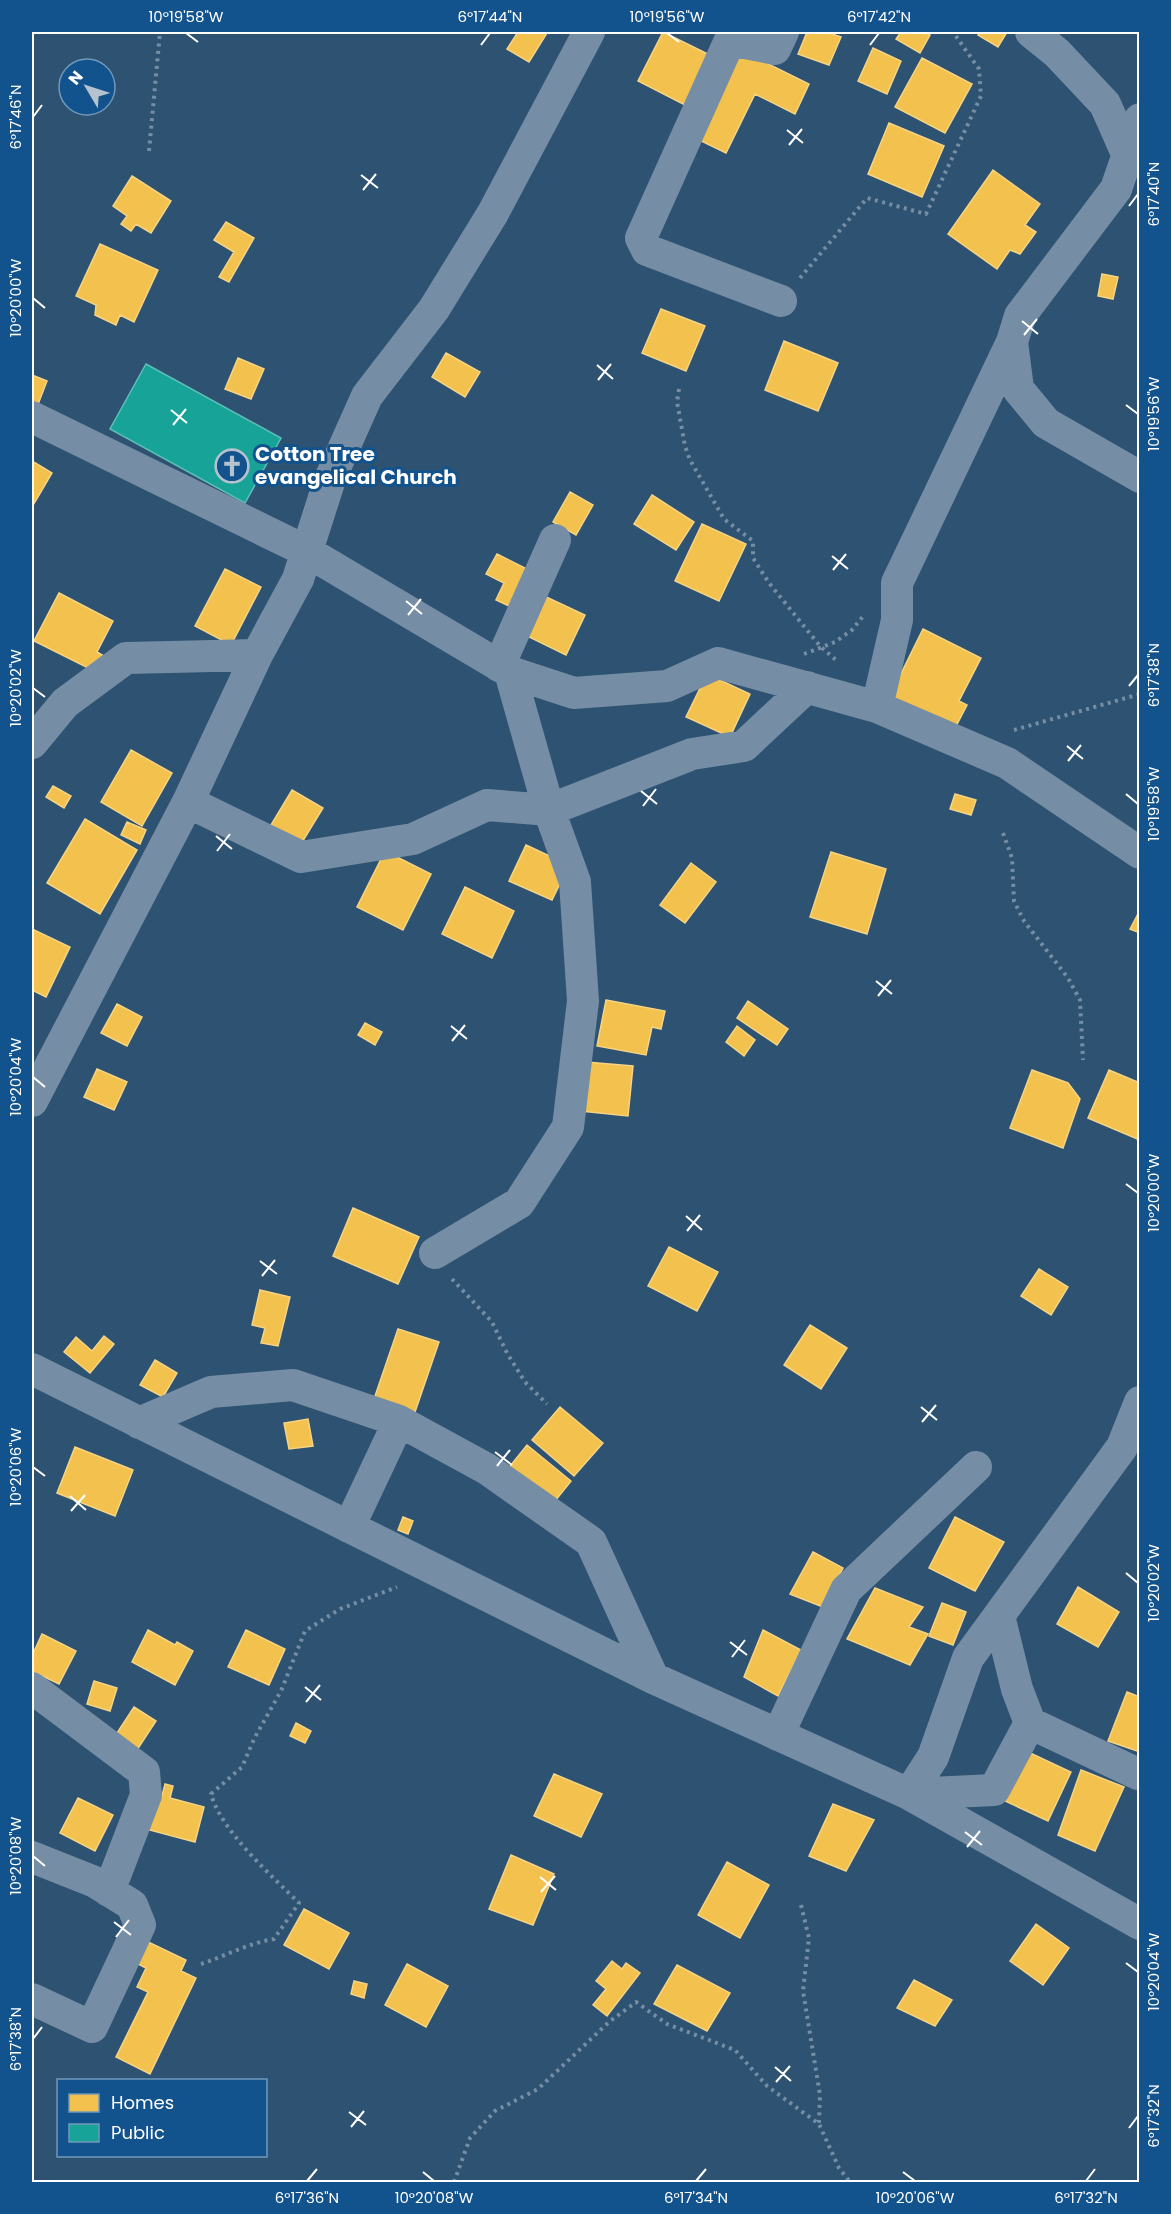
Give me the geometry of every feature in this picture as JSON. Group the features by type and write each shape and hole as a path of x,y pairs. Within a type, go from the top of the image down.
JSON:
{"street":[{"path":"32,1101 188,802 258,655 298,579 330,479 367,396 434,309 494,213 589,32"},
{"path":"781,301 647,250 641,238 730,40 775,50 783,32"},
{"path":"1031,32 1057,53 1105,104 1140,183"},
{"path":"879,700 897,620 897,583 1012,342 1020,316 1116,189 1140,119"},
{"path":"1012,342 1018,389 1046,423 1140,477"},
{"path":"32,417 306,552 504,669 574,693 667,686 718,663 793,684 879,700 961,743 1007,763 1140,853"},
{"path":"435,1253 519,1203 568,1128 583,1001 575,882 549,810 504,669 555,540"},
{"path":"32,743 65,703 126,658 258,655"},
{"path":"188,802 301,857 414,839 487,805 549,810 692,754 744,746 793,684"},
{"path":"32,1369 653,1678 909,1794 1140,1924"},
{"path":"139,1423 211,1392 293,1385 399,1421 487,1469 591,1542 653,1678"},
{"path":"909,1794 933,1757 968,1658 1122,1447 1140,1402"},
{"path":"349,1527 399,1421"},
{"path":"778,1735 846,1590 976,1467"},
{"path":"999,1616 1017,1689 1030,1723 1138,1774"},
{"path":"32,1688 144,1772 146,1795 109,1891"},
{"path":"909,1794 994,1790 1030,1723"},
{"path":"32,1857 94,1882 132,1905 140,1925 92,2027 32,1999"}],"path":[{"path":"149,151 160,32"},
{"path":"781,301 867,198 926,214 981,96 979,69 952,32"},
{"path":"679,389 677,402 685,446 701,481 724,519 753,541 753,558 780,598 820,646 879,700"},
{"path":"793,684 794,661 809,650 835,642 852,630 868,609 897,583"},
{"path":"961,743 1140,694"},
{"path":"1002,833 1012,858 1014,901 1024,921 1068,978 1080,1000 1083,1060"},
{"path":"435,1253 450,1277 492,1322 525,1382 547,1404"},
{"path":"201,1964 257,1942 274,1940 299,1903 232,1832 215,1808 211,1794 242,1767 255,1737 281,1691 305,1631 340,1609 396,1588 414,1577 424,1565"},
{"path":"801,1905 809,1938 803,1990 820,2095 819,2124 839,2168 850,2182"},
{"path":"454,2182 470,2138 495,2111 538,2089 609,2022 636,2002 667,2024 735,2050 767,2086 819,2124"}],"building: Homes":[{"path":"518,32 547,33 529,62 507,49"},
{"path":"663,32 710,55 685,105 638,81"},
{"path":"807,32 826,32 841,37 829,65 798,54"},
{"path":"901,32 925,32 930,35 920,53 896,39"},
{"path":"980,32 1007,32 998,47 978,35"},
{"path":"873,48 901,61 887,94 858,81"},
{"path":"740,50 809,84 795,114 755,94 726,153 697,139"},
{"path":"922,58 972,84 945,133 895,107"},
{"path":"889,123 944,146 922,197 868,174"},
{"path":"993,170 1040,204 1025,225 1036,232 1020,254 1010,250 997,269 948,234"},
{"path":"132,176 171,201 151,233 136,224 131,231 121,224 127,216 113,206"},
{"path":"226,222 254,238 229,282 219,277 234,252 214,240"},
{"path":"100,244 158,270 134,322 120,315 116,325 95,315 96,305 76,296"},
{"path":"1102,274 1118,277 1113,299 1098,296"},
{"path":"661,309 705,326 686,371 642,353"},
{"path":"784,341 838,363 818,411 765,390"},
{"path":"446,353 480,372 465,397 432,377"},
{"path":"238,358 264,369 251,399 225,389"},
{"path":"32,375 47,381 37,407 32,404"},
{"path":"32,461 52,473 32,507"},
{"path":"570,492 593,505 576,535 553,522"},
{"path":"652,495 694,522 676,550 634,524"},
{"path":"702,524 746,544 719,601 675,581"},
{"path":"497,554 527,569 509,606 496,600 504,583 486,574"},
{"path":"225,569 261,587 231,645 195,626"},
{"path":"59,593 113,621 97,652 109,659 92,670 34,641"},
{"path":"542,595 585,615 566,655 523,634"},
{"path":"923,629 981,658 959,701 967,705 954,730 889,698"},
{"path":"707,674 750,694 730,737 686,717"},
{"path":"131,750 172,773 142,826 101,802"},
{"path":"53,786 71,796 64,808 46,797"},
{"path":"292,790 323,808 301,844 271,825"},
{"path":"955,794 976,800 971,815 950,809"},
{"path":"85,819 137,850 100,914 47,883"},
{"path":"127,822 146,830 140,844 121,835"},
{"path":"526,845 569,865 552,900 509,881"},
{"path":"385,851 431,874 403,930 357,907"},
{"path":"831,852 886,869 867,934 810,917"},
{"path":"691,863 716,882 685,923 660,905"},
{"path":"465,887 514,911 492,958 442,934"},
{"path":"1140,910 1140,933 1130,929"},
{"path":"32,929 70,947 46,997 32,990"},
{"path":"606,1000 665,1011 661,1029 652,1027 646,1055 597,1046"},
{"path":"748,1001 788,1029 777,1045 737,1018"},
{"path":"117,1004 142,1017 127,1046 101,1033"},
{"path":"365,1023 382,1032 375,1045 358,1035"},
{"path":"737,1026 755,1040 744,1056 726,1042"},
{"path":"586,1062 633,1066 628,1116 581,1111"},
{"path":"97,1069 127,1082 114,1110 84,1097"},
{"path":"1032,1070 1068,1083 1080,1099 1063,1148 1010,1128"},
{"path":"1109,1070 1140,1083 1140,1140 1088,1118"},
{"path":"353,1208 419,1237 398,1284 333,1256"},
{"path":"669,1247 718,1272 697,1311 648,1286"},
{"path":"1039,1269 1068,1287 1051,1315 1021,1296"},
{"path":"260,1290 290,1297 278,1346 261,1343 265,1328 252,1325"},
{"path":"810,1325 847,1348 821,1389 784,1365"},
{"path":"398,1329 439,1342 415,1412 374,1399"},
{"path":"104,1336 114,1344 90,1373 64,1352 76,1337 92,1351"},
{"path":"155,1360 177,1373 163,1397 140,1385"},
{"path":"560,1407 603,1443 574,1476 532,1440"},
{"path":"308,1419 313,1446 289,1449 284,1423"},
{"path":"527,1445 571,1481 551,1506 507,1470"},
{"path":"75,1447 133,1470 115,1516 57,1493"},
{"path":"403,1517 413,1521 408,1534 398,1530"},
{"path":"955,1517 1004,1542 975,1591 929,1568"},
{"path":"813,1552 843,1568 823,1607 790,1594"},
{"path":"1078,1587 1119,1612 1098,1647 1057,1624"},
{"path":"875,1588 923,1607 909,1627 928,1634 910,1665 847,1639"},
{"path":"942,1603 966,1612 953,1645 929,1636"},
{"path":"148,1630 175,1645 177,1642 193,1651 175,1685 132,1662"},
{"path":"246,1630 285,1649 269,1685 228,1667"},
{"path":"763,1630 801,1650 778,1696 744,1677"},
{"path":"42,1634 76,1651 59,1684 32,1671 32,1656"},
{"path":"94,1681 117,1688 110,1711 87,1704"},
{"path":"1127,1692 1140,1697 1140,1752 1108,1741"},
{"path":"134,1707 156,1721 137,1750 115,1736"},
{"path":"296,1723 311,1731 305,1743 290,1736"},
{"path":"1028,1752 1071,1772 1048,1821 1005,1801"},
{"path":"1081,1770 1124,1787 1095,1851 1058,1835"},
{"path":"554,1774 602,1794 581,1837 534,1816"},
{"path":"165,1784 173,1786 170,1798 204,1807 195,1842 146,1829 156,1794 162,1796"},
{"path":"78,1798 113,1815 95,1851 60,1833"},
{"path":"833,1804 874,1820 846,1871 809,1856"},
{"path":"511,1855 554,1874 533,1925 489,1909"},
{"path":"727,1862 769,1885 740,1938 698,1915"},
{"path":"304,1909 349,1933 329,1969 284,1945"},
{"path":"1036,1924 1069,1948 1043,1985 1010,1961"},
{"path":"144,1940 186,1960 181,1971 196,1978 150,2074 116,2057 148,1992 137,1987 146,1968 134,1962"},
{"path":"612,1961 622,1969 626,1963 640,1973 607,2016 593,2005 606,1989 596,1981"},
{"path":"407,1964 448,1986 426,2027 385,2005"},
{"path":"677,1965 730,1993 707,2031 654,2004"},
{"path":"914,1980 952,2000 935,2026 897,2008"},
{"path":"354,1981 367,1984 364,1998 351,1994"}],"building: Public":[{"path":"146,364 281,438 245,503 110,429"}],"place":[{"name":"Cotton Tree evangelical Church","path":"232,466"}]}
